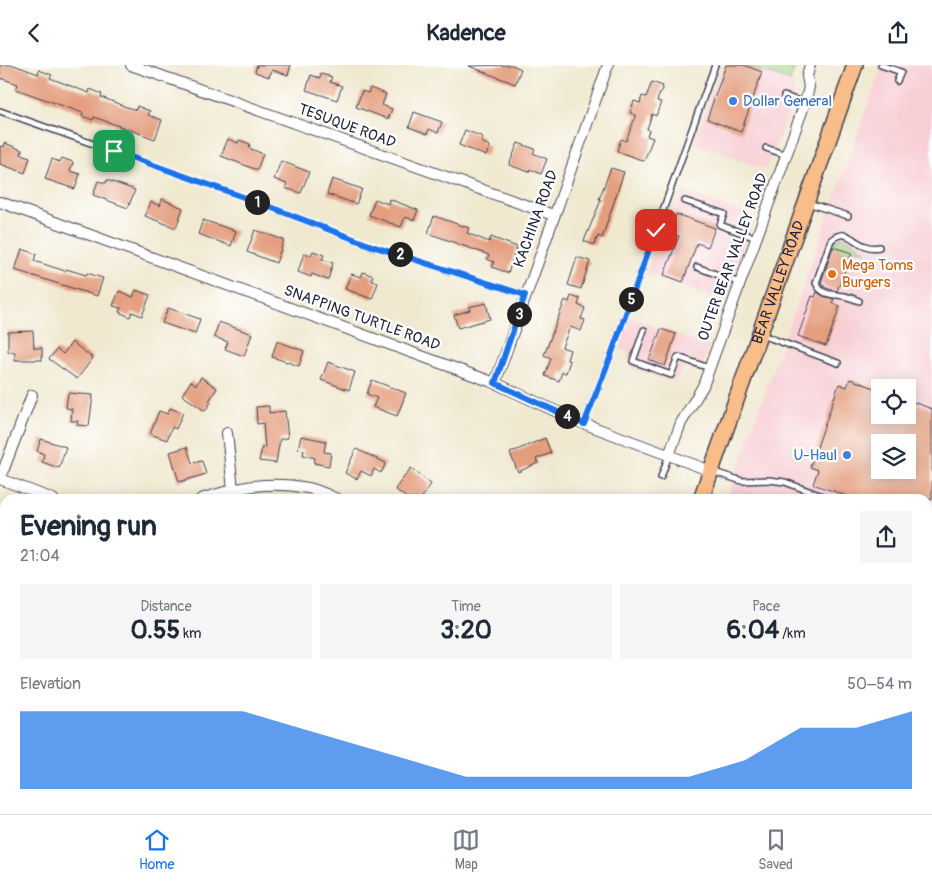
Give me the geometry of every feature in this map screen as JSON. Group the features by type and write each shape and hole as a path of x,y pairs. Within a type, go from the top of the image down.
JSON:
{"main road":[{"name":"BEAR VALLEY ROAD","path":"703,494 852,66"}],"street":[{"name":"TESUQUE ROAD","path":"131,65 553,215"},
{"name":"KACHINA ROAD","path":"495,383 553,215 608,65"},
{"name":"OUTER BEAR VALLEY ROAD","path":"669,455 681,423 703,386 805,103 809,87 807,76 810,65"},
{"name":"SNAPPING TURTLE ROAD","path":"0,202 495,383 584,424 711,471"},
{"path":"32,395 0,479 40,494"},
{"path":"227,433 234,494 254,484 278,484 309,488 324,494"}],"lane":[{"path":"584,424 610,358 715,65"},
{"path":"881,65 901,72 897,81"},
{"path":"784,96 805,103"},
{"path":"0,111 246,198 372,246 525,295"},
{"path":"766,148 786,155"},
{"path":"685,201 724,214 720,225 756,238"},
{"path":"806,202 848,216"},
{"path":"859,301 826,293 819,289 816,283 832,240 836,237 847,235 864,246 879,247"},
{"path":"697,267 740,283"},
{"path":"644,330 632,361 671,375 678,357 709,368"},
{"path":"759,335 838,363"},
{"path":"662,477 669,455"},
{"path":"711,471 742,481 769,480 785,483 816,494"}],"shaded area":[{"path":"722,65 745,65 794,83 794,93 787,112 788,115 766,170 694,143"},
{"path":"882,65 932,65 932,494 729,494"},
{"path":"683,191 755,217 725,302 646,273 661,231 713,249 668,232"},
{"path":"630,318 709,346 700,372 683,366 678,377 674,381 670,381 632,368 627,360 628,352 619,349"}],"green space":[{"path":"745,65 796,65 790,81"},
{"path":"842,237 867,252 855,248 853,254 832,247 835,241"}],"building":[{"path":"0,65 14,65 38,74 39,70 52,75 50,78 89,93 90,89 102,94 101,97 124,106 136,110 137,106 150,111 148,115 162,120 155,139 94,117 93,120 82,116 83,113 16,89 18,84 0,78"},
{"path":"257,65 291,65 288,75 272,70 269,77 255,72"},
{"path":"512,65 521,69 515,84 469,66"},
{"name":"Dollar General","path":"726,65 744,65 762,72 741,132 707,119"},
{"path":"321,74 332,77 330,82 342,86 337,100 306,90 311,75 320,78"},
{"path":"652,82 663,86 657,101 661,102 656,116 652,114 647,129 649,130 647,136 653,138 644,161 617,151 621,139 626,141 636,115 630,113 634,101 640,103 642,96 646,97"},
{"path":"370,88 386,94 382,105 392,109 388,119 356,107 362,91 368,93"},
{"path":"414,112 442,122 438,133 429,129 427,134 409,127"},
{"path":"465,130 483,137 481,142 490,146 486,156 459,145"},
{"path":"228,139 238,143 239,140 250,144 249,148 263,154 257,170 221,156"},
{"path":"5,143 22,150 21,154 30,157 25,173 0,164 0,146 4,147"},
{"path":"518,143 535,149 533,153 547,159 541,174 530,169 529,172 509,165"},
{"path":"62,158 73,162 70,171 80,174 75,189 45,179 52,159 60,162"},
{"path":"281,161 309,172 301,193 285,188 287,184 274,179"},
{"path":"611,168 624,172 602,238 598,236 594,245 584,241 601,200 599,199"},
{"path":"332,179 362,189 356,204 327,194"},
{"path":"107,180 135,190 128,208 93,195 98,181 106,183"},
{"path":"162,199 183,208 176,228 145,216 151,202 160,206"},
{"path":"375,199 388,204 389,199 418,210 414,220 405,217 401,227 369,215"},
{"path":"676,214 715,228 708,247 697,243 683,282 664,275 679,236 669,233"},
{"path":"434,216 469,228 467,233 489,242 491,237 517,247 508,273 492,267 494,262 487,259 489,255 428,233"},
{"path":"203,220 236,231 231,246 198,234"},
{"path":"255,230 284,240 276,263 247,252"},
{"name":"Mega Toms Burgers","path":"833,247 852,253 837,291 826,288 821,283"},
{"path":"22,249 36,254 34,261 65,271 66,269 103,278 97,296 15,270"},
{"path":"313,251 324,255 322,259 333,263 328,280 312,274 311,277 298,272 304,253 311,255"},
{"path":"577,257 590,261 581,289 568,285"},
{"path":"363,272 373,276 371,280 378,283 372,299 345,289 351,274 361,277"},
{"path":"136,290 150,295 142,316 132,312 130,317 119,312 121,308 113,306 119,291 133,297"},
{"path":"817,292 834,299 832,303 840,306 826,346 798,336 812,296 815,297"},
{"path":"571,296 580,299 578,305 585,308 581,319 585,320 581,331 570,327 562,347 570,350 567,360 570,361 566,373 562,372 559,381 545,376 551,358 544,355 565,300 569,302"},
{"path":"486,303 490,319 458,328 454,315 470,310 469,307"},
{"path":"168,308 200,319 195,334 162,323"},
{"path":"219,322 252,334 244,356 225,349 228,342 214,337"},
{"path":"661,329 676,334 665,366 649,360"},
{"path":"33,331 34,348 42,348 42,360 15,360 15,352 8,352 8,332"},
{"path":"277,341 304,351 299,366 272,357"},
{"path":"72,342 93,358 77,379 49,359 57,349 63,354"},
{"path":"328,362 355,372 349,390 321,380"},
{"path":"201,377 217,388 205,411 182,395 191,381 196,385"},
{"name":"U-Haul","path":"850,379 871,387 871,424 916,424 916,403 932,409 932,494 841,494 813,484 818,470 810,467 839,384 847,387"},
{"path":"372,380 406,393 397,416 373,407 377,398 367,394"},
{"path":"68,393 93,395 89,426 77,425 78,421 71,421 72,409 66,408"},
{"path":"269,406 269,413 285,411 288,438 280,439 276,463 259,461 262,447 265,448 263,423 257,424 256,407"},
{"path":"170,408 183,413 176,429 172,427 167,440 150,434 159,411 168,414"},
{"path":"301,436 326,441 324,452 331,453 329,466 314,463 315,458 303,455 304,450 298,449"},
{"path":"545,438 551,453 536,459 538,463 518,472 510,453"},
{"path":"41,439 66,447 59,468 42,462 44,454 37,451"},
{"path":"187,447 192,463 202,461 206,474 179,482 170,452"},
{"path":"356,449 386,463 381,473 374,469 371,476 361,471 357,479 345,473"},
{"path":"411,468 431,484 424,494 402,494 395,489"}],"place":[{"name":"Dollar General","path":"733,101"},
{"name":"Mega Toms Burgers","path":"832,274"},
{"name":"U-Haul","path":"847,455"}],"route":[{"path":"114,151 246,198 372,246 525,295 495,383 584,424 656,230"}]}
